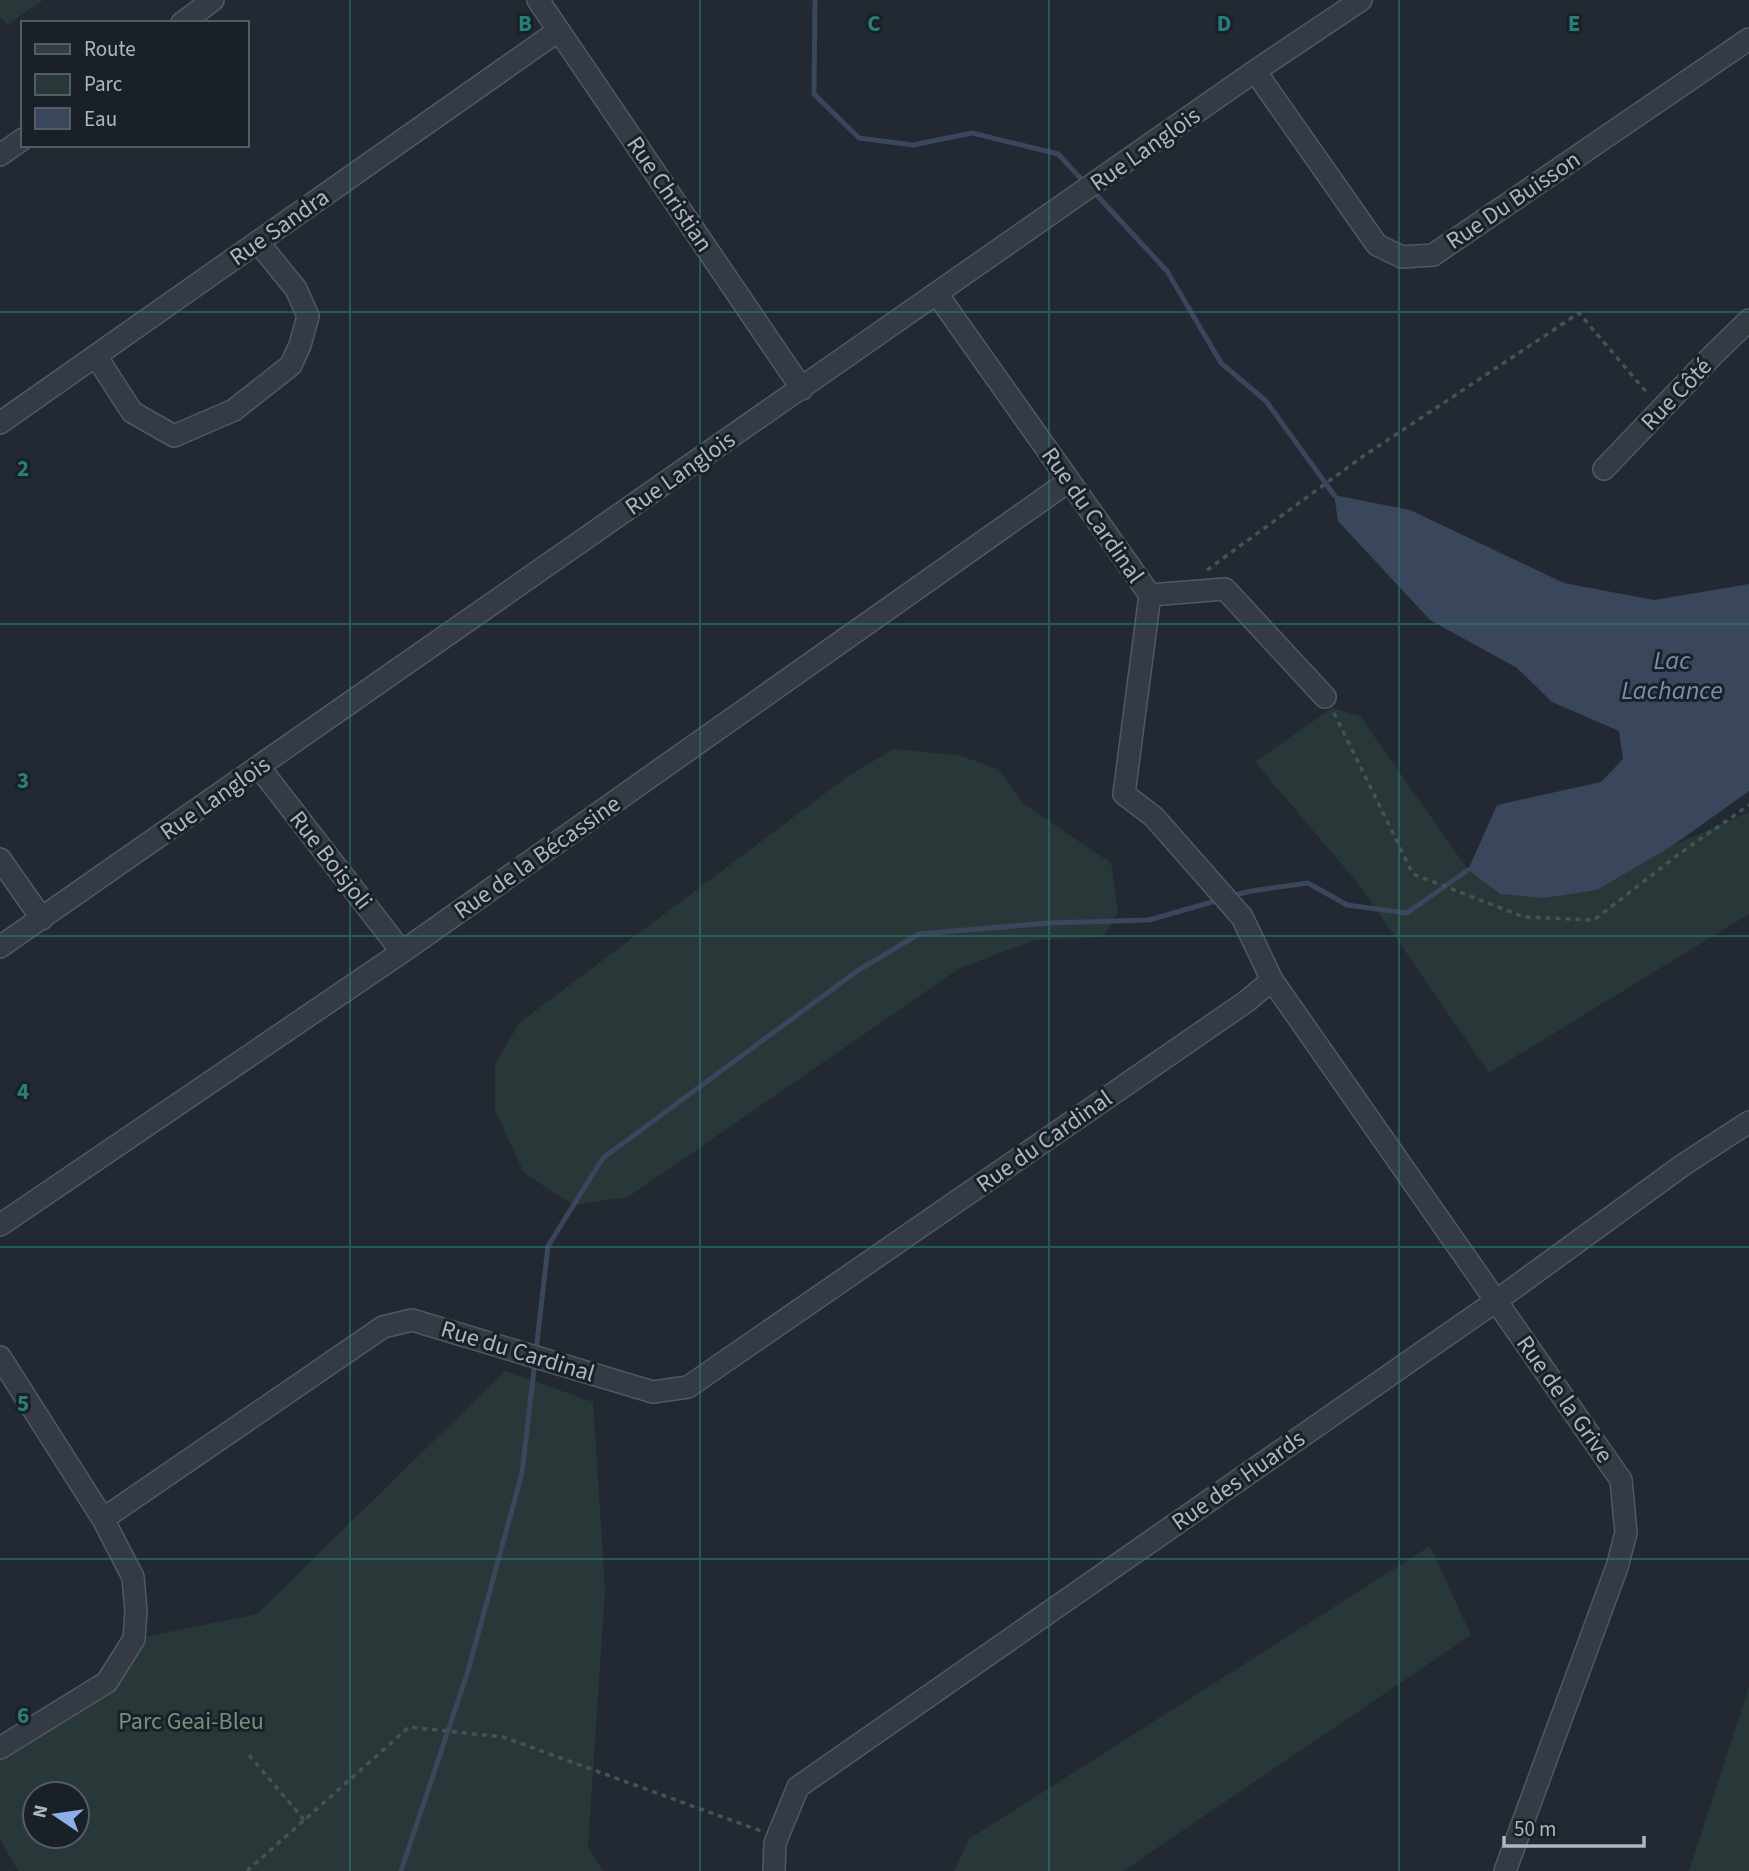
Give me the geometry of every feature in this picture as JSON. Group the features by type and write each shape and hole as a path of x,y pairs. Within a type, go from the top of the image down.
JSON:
{"street":[{"path":"185,21 213,0"},
{"name":"Rue Christian","path":"538,0 802,389"},
{"name":"Rue Langlois","path":"0,947 1255,71 1361,0"},
{"name":"Rue Sandra","path":"0,423 558,31"},
{"name":"Rue Du Buisson","path":"1255,71 1377,245 1402,257 1433,254 1749,40"},
{"path":"0,155 21,139"},
{"path":"96,356 132,412 174,436 234,410 291,365 308,316 296,289 258,242"},
{"name":"Rue du Cardinal","path":"103,1519 383,1327 412,1320 653,1392 688,1387 1247,1001 1272,980 1242,917 1154,817 1124,794 1150,595 937,294"},
{"name":"Rue Côté","path":"1604,469 1749,320"},
{"name":"Rue de la Bécassine","path":"0,1225 402,952 1069,481"},
{"path":"1150,595 1225,589 1325,697"},
{"name":"Rue Boisjoli","path":"259,767 402,952"},
{"path":"0,859 42,919"},
{"name":"Rue de la Grive","path":"1272,980 1621,1480 1626,1533 1617,1567 1505,1871"},
{"name":"Rue des Huards","path":"774,1871 775,1843 798,1787 1496,1301 1683,1165 1749,1122"},
{"path":"0,1357 103,1519 132,1577 136,1611 134,1639 107,1682 0,1748"}],"path":[{"path":"1175,593 1336,476 1579,313 1661,409"},
{"path":"1325,697 1413,874 1524,917 1594,920 1679,854 1749,805"},
{"path":"247,1871 409,1727 503,1737 777,1837"},
{"path":"249,1755 305,1821"}],"green space":[{"path":"0,0 43,0 7,25 0,16"},
{"path":"1332,708 1360,716 1468,870 1500,894 1597,890 1672,846 1749,812 1749,914 1489,1073 1361,887 1255,762"},
{"path":"894,749 958,755 998,769 1025,805 1111,863 1118,912 1104,937 1035,940 960,968 628,1197 573,1205 524,1173 495,1110 495,1065 519,1023 851,774"},
{"name":"Parc Geai-Bleu","path":"505,1371 593,1402 605,1589 588,1847 603,1871 18,1871 0,1839 0,1748 107,1682 134,1639 257,1614"},
{"path":"1430,1546 1471,1635 1123,1871 954,1871 969,1839"},
{"path":"1749,1687 1749,1871 1689,1871"}],"water":[{"name":"Lac Lachance","path":"1334,495 1410,510 1564,583 1654,600 1749,584 1749,791 1672,846 1597,890 1544,898 1500,894 1468,870 1497,805 1601,782 1623,759 1619,731 1552,702 1517,668 1430,620 1338,521"}],"waterway":[{"path":"815,0 814,94 859,138 913,145 972,133 1058,154 1085,183"},
{"path":"1092,190 1167,271 1221,363 1266,401 1334,495"},
{"path":"1231,896 1308,883 1347,905 1407,913 1468,870"},
{"path":"536,1351 548,1246 603,1158 857,971 919,934 1049,923 1149,920 1219,900"},
{"path":"401,1871 468,1671 522,1473 535,1361"}]}
